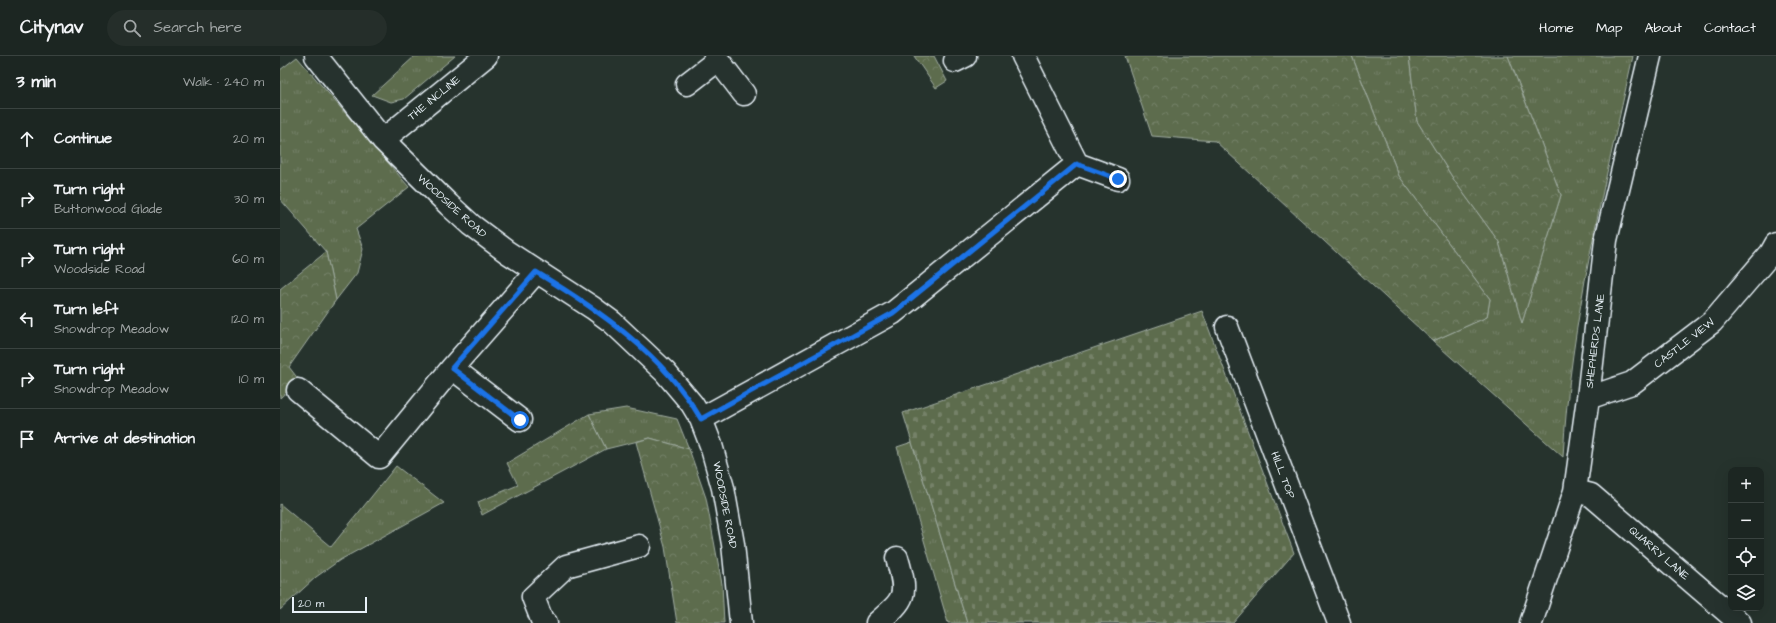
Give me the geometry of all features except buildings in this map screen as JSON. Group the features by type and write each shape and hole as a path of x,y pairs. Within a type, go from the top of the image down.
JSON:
{"street":[{"name":"WOODSIDE ROAD","path":"316,56 383,140 471,225 536,272 593,308 628,336 665,372 692,404 701,419 711,445 723,488 733,544 741,623"},
{"name":"THE INCLINE","path":"383,140 486,56"},
{"path":"1023,56 1077,164 1118,179"},
{"name":"SHEPHERDS LANE","path":"1531,623 1575,491 1588,398 1606,240 1650,56"},
{"path":"687,84 717,58 744,94"},
{"path":"701,419 893,313 1077,164"},
{"name":"CASTLE VIEW","path":"1588,398 1632,383 1712,322 1771,254 1776,244"},
{"path":"298,390 379,457 452,368 536,272"},
{"name":"HILL TOP","path":"1228,327 1339,623"},
{"path":"452,368 520,420"},
{"name":"QUARRY LANE","path":"1575,491 1591,494 1740,623"},
{"path":"540,622 533,597 566,566 639,546"},
{"path":"877,623 898,605 903,594 902,578 897,558"}],"green space":[{"path":"415,56 455,56 404,99 391,102 372,95"},
{"path":"914,56 934,56 947,81 936,88"},
{"path":"1125,56 1352,56 1399,176 1490,299 1487,317 1433,341 1215,141 1152,136"},
{"path":"1352,56 1409,56 1417,121 1456,183 1499,242 1522,323 1561,195 1508,56 1633,56 1600,205 1581,306 1567,406 1563,457 1433,341 1487,317 1490,299 1399,176"},
{"path":"1409,56 1508,56 1561,195 1522,323 1499,242 1456,183 1417,121"},
{"path":"297,57 409,187 356,229 363,249 357,273 336,300 326,252 280,199 280,70"},
{"path":"326,252 336,300 289,367 299,380 280,398 280,289"},
{"path":"1202,311 1294,553 1233,623 967,623 903,413"},
{"path":"626,408 677,419 689,449 650,438 606,449 589,414"},
{"path":"589,414 606,449 482,515 478,502 518,485 507,463"},
{"path":"650,438 689,449 706,498 722,584 724,623 677,623 665,547 636,442"},
{"path":"912,442 967,623 948,623 897,447"},
{"path":"396,466 444,503 340,560 316,577 280,610 280,504 331,547"}],"route":[{"path":"520,420 452,368 536,272 593,308 628,336 665,372 692,404 701,419 893,313 1077,164 1118,179"}]}
